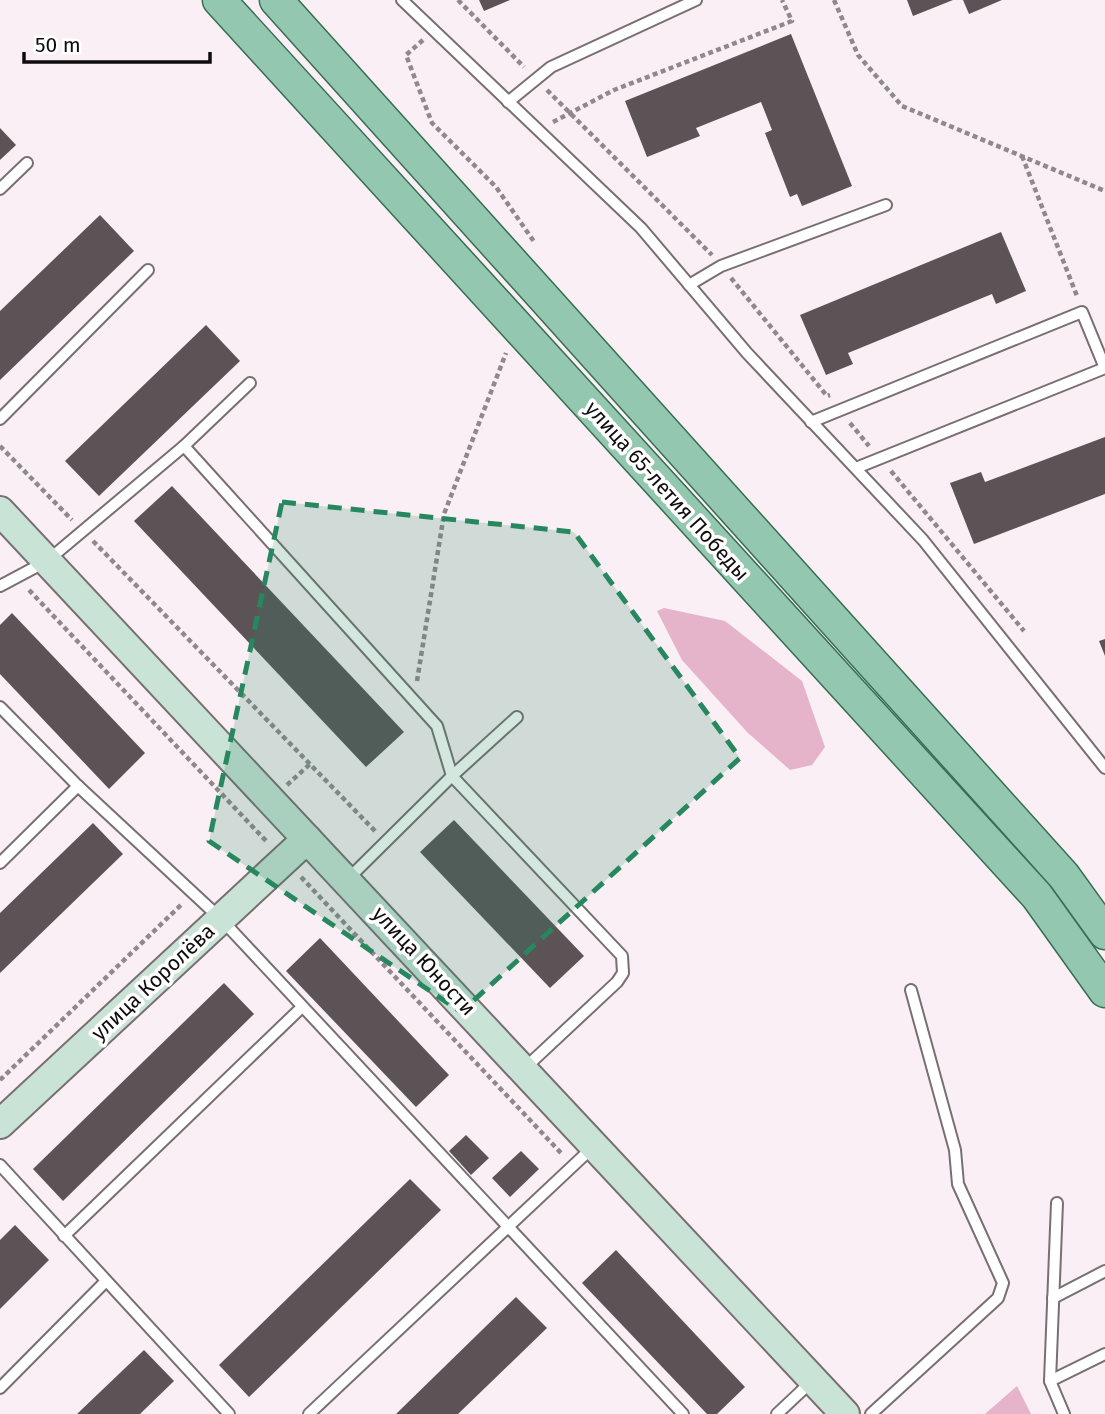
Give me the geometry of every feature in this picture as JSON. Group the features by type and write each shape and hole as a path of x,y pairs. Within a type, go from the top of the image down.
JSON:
{"main road":[{"name":"улица 65-летия Победы","path":"219,0 1037,896 1105,992"},
{"name":"улица 65-летия Победы","path":"276,0 1064,876 1105,933"}],"street":[{"name":"улица Юности","path":"0,511 845,1414"},
{"name":"улица Королёва","path":"0,1124 307,839"}],"lane":[{"path":"402,0 641,228 811,422 923,540 1105,768"},
{"path":"508,102 551,67 696,0"},
{"path":"0,189 27,163"},
{"path":"689,285 721,266 886,205"},
{"path":"0,419 148,270"},
{"path":"811,422 1082,312 1105,368 856,468"},
{"path":"0,586 47,561 184,446 250,383"},
{"path":"184,446 438,726 452,776 622,956 623,973 617,982 524,1068"},
{"path":"0,707 78,786 221,919 683,1414"},
{"path":"347,880 452,776 517,717"},
{"path":"0,863 78,786"},
{"path":"871,1414 998,1298 1003,1283 958,1184 955,1150 911,990"},
{"path":"64,1236 302,1007"},
{"path":"309,1414 595,1145"},
{"path":"0,1166 229,1414"},
{"path":"1057,1203 1050,1381 1064,1414"},
{"path":"1053,1298 1105,1271"},
{"path":"0,1388 106,1281"},
{"path":"1050,1381 1105,1354"},
{"path":"777,1414 814,1379"}],"path":[{"path":"538,129 614,90 792,21 782,0"},
{"path":"834,0 858,55 902,106 1105,191"},
{"path":"414,700 444,514 506,352"},
{"path":"827,396 1024,631"},
{"path":"0,446 386,841"},
{"path":"17,578 573,1166"},
{"path":"0,1080 193,894"}],"highlighted area":[{"path":"282,502 574,532 740,758 461,1012 209,841"}],"shaded area":[{"path":"664,608 725,621 802,681 825,747 812,765 790,770 747,732 682,660 657,611"},
{"path":"1017,1386 1031,1414 985,1414"}],"building":[{"path":"479,0 510,0 484,11"},
{"path":"907,0 953,0 913,16"},
{"path":"963,0 1002,0 969,14"},
{"path":"791,34 852,186 802,206 797,194 790,197 765,133 772,130 761,102 696,128 700,136 647,157 625,101"},
{"path":"0,128 16,145 0,160"},
{"path":"100,215 134,251 0,380 0,311"},
{"path":"1001,232 1026,291 996,304 992,294 848,353 853,364 826,375 800,315"},
{"path":"206,325 240,361 99,496 65,461"},
{"path":"1105,437 1105,494 974,544 950,483 981,472 985,482"},
{"path":"172,486 404,732 366,767 134,521"},
{"path":"12,613 145,753 109,789 0,674 0,625"},
{"path":"1105,639 1105,656 1099,641"},
{"path":"454,820 584,956 550,988 420,852"},
{"path":"93,823 123,854 0,973 0,913"},
{"path":"320,938 449,1075 416,1107 286,971"},
{"path":"224,983 254,1014 63,1201 33,1169"},
{"path":"466,1135 489,1158 471,1175 449,1151"},
{"path":"521,1151 539,1169 510,1197 492,1178"},
{"path":"410,1179 441,1210 249,1397 219,1365"},
{"path":"15,1225 49,1260 0,1309 0,1240"},
{"path":"616,1250 745,1387 717,1414 707,1414 582,1283"},
{"path":"516,1297 547,1328 458,1414 396,1414"},
{"path":"144,1350 174,1381 140,1414 77,1414"}]}
